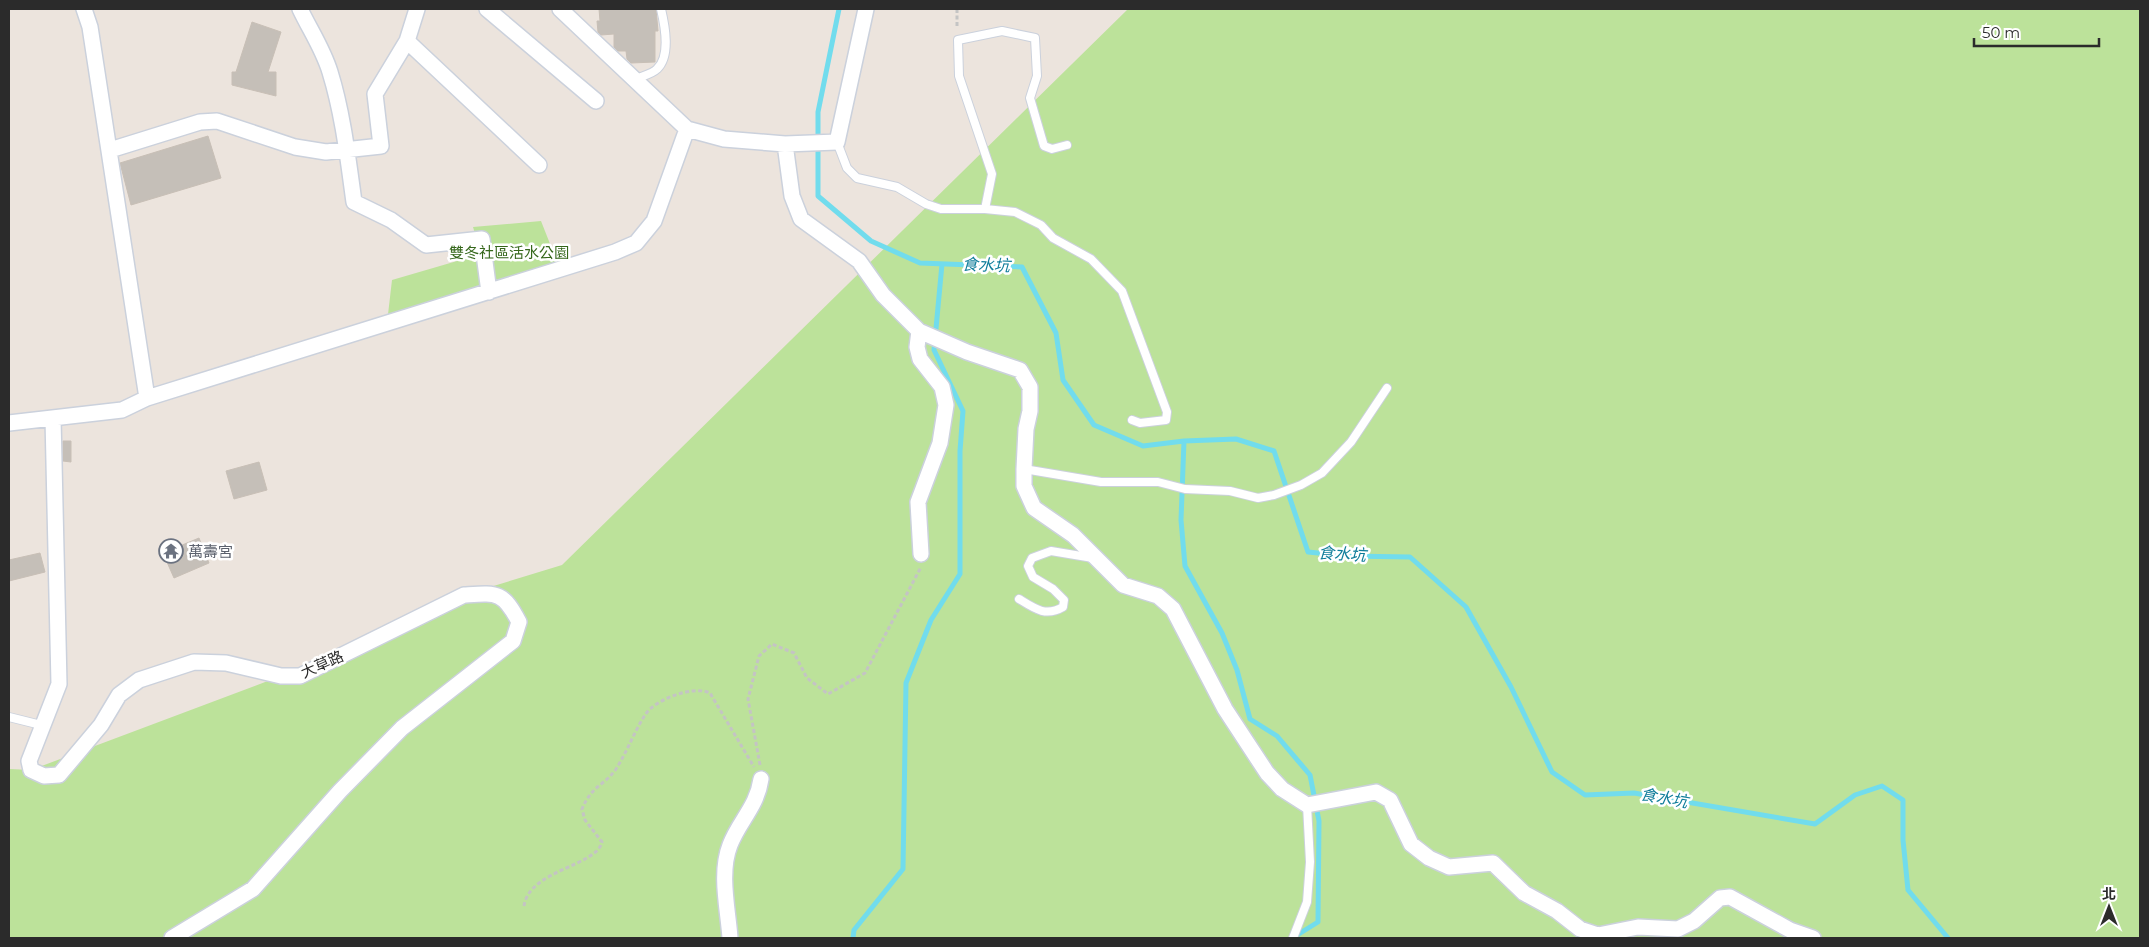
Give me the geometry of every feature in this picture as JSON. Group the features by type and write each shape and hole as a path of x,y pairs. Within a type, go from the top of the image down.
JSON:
{"street":[{"path":"84,9 90,27 110,150 147,398"},
{"path":"300,9 317,39 330,72 347,149 354,202 391,220 426,245 482,239 489,292"},
{"path":"110,150 200,122 217,121 295,148 326,152 381,146 375,94 407,41 417,9"},
{"path":"487,9 596,101"},
{"path":"560,9 687,129 724,139 785,144 836,142 866,9"},
{"path":"407,41 539,165"},
{"path":"9,423 122,410 147,398 489,292 615,252 636,243 654,221 687,129"},
{"path":"785,144 792,196 801,219 859,261 883,295 919,331 1020,370 1030,387 1024,486 1034,508 1073,536 1123,586 1158,596 1173,609 1225,708 1267,773 1282,789 1307,804 1376,792 1390,800 1411,844 1428,858 1449,867 1493,863 1524,893 1557,911 1580,929 1598,935 1638,927 1678,929 1694,921 1720,898 1730,897 1790,930 1813,938"},
{"path":"919,331 917,347 920,359 942,387 946,405 940,442 918,502 921,554"},
{"name":"大草路","path":"53,418 59,684 29,760 31,770 44,776 59,775 101,725 119,695 139,680 194,662 226,663 281,676 300,676 464,596 491,594 508,602 519,622 513,641 402,728 340,791 253,889 172,938"},
{"path":"730,938 725,866 730,844 759,794 761,778"}],"lane":[{"path":"636,79 656,71 663,62 666,28 661,9"},
{"path":"985,209 992,174 959,76 958,40 1002,31 1035,38 1037,76 1030,98 1044,146 1052,149 1067,145"},
{"path":"836,142 847,168 857,178 897,187 926,204 942,209 985,209 1015,212 1040,226 1053,238 1091,260 1122,291 1167,412 1166,420 1140,423 1132,420"},
{"path":"1024,469 1101,482 1158,482 1185,489 1230,491 1258,498 1274,495 1302,485 1322,473 1351,442 1387,388"},
{"path":"1019,599 1039,611 1053,612 1063,607 1064,600 1053,589 1033,578 1028,566 1032,558 1051,551 1061,551 1097,559"},
{"path":"9,718 42,725"},
{"path":"1293,938 1307,902 1310,862 1307,804"}],"path":[{"path":"957,9 958,40"},
{"path":"761,778 748,699 759,656 772,644 794,653 806,678 828,694 865,673 921,571 921,554"},
{"path":"524,906 525,898 540,882 591,855 602,847 602,842 585,820 582,809 588,794 614,770 646,713 661,702 680,693 702,689 710,693 761,778"}],"green space":[{"path":"1128,9 2140,9 2140,938 9,938 9,769 31,770 281,676 464,595 562,565"},
{"name":"雙冬社區活水公園","path":"541,221 558,264 387,323 392,280 481,254 473,227"}],"building":[{"path":"599,9 656,9 658,31 655,31 655,62 631,63 627,59 626,51 618,51 614,47 614,34 601,35 598,32 597,21 600,21"},
{"path":"252,22 281,32 268,72 276,72 276,96 232,85 232,72 236,72"},
{"path":"208,136 221,178 131,205 120,163"},
{"path":"63,441 71,441 71,462 63,461"},
{"path":"259,462 267,490 234,499 226,471"},
{"path":"199,538 209,563 174,578 163,553"},
{"path":"40,553 45,572 9,581 9,560"}],"waterway":[{"name":"食水坑","path":"839,9 818,112 818,196 871,241 920,263 1022,267 1056,333 1063,380 1094,425 1143,446 1184,441 1236,439 1274,451 1308,552 1348,556 1410,557 1466,607 1511,687 1552,772 1585,795 1634,793 1815,824 1855,795 1882,786 1903,800 1903,840 1908,890 1948,938"},
{"path":"853,938 854,930 903,869 906,683 931,620 960,574 960,451 963,411 934,350 942,264"},
{"path":"1184,441 1181,520 1185,566 1222,633 1237,670 1250,719 1277,736 1310,775 1319,821 1318,922 1294,937"}],"place":[{"name":"萬壽宮","path":"171,551"}]}
